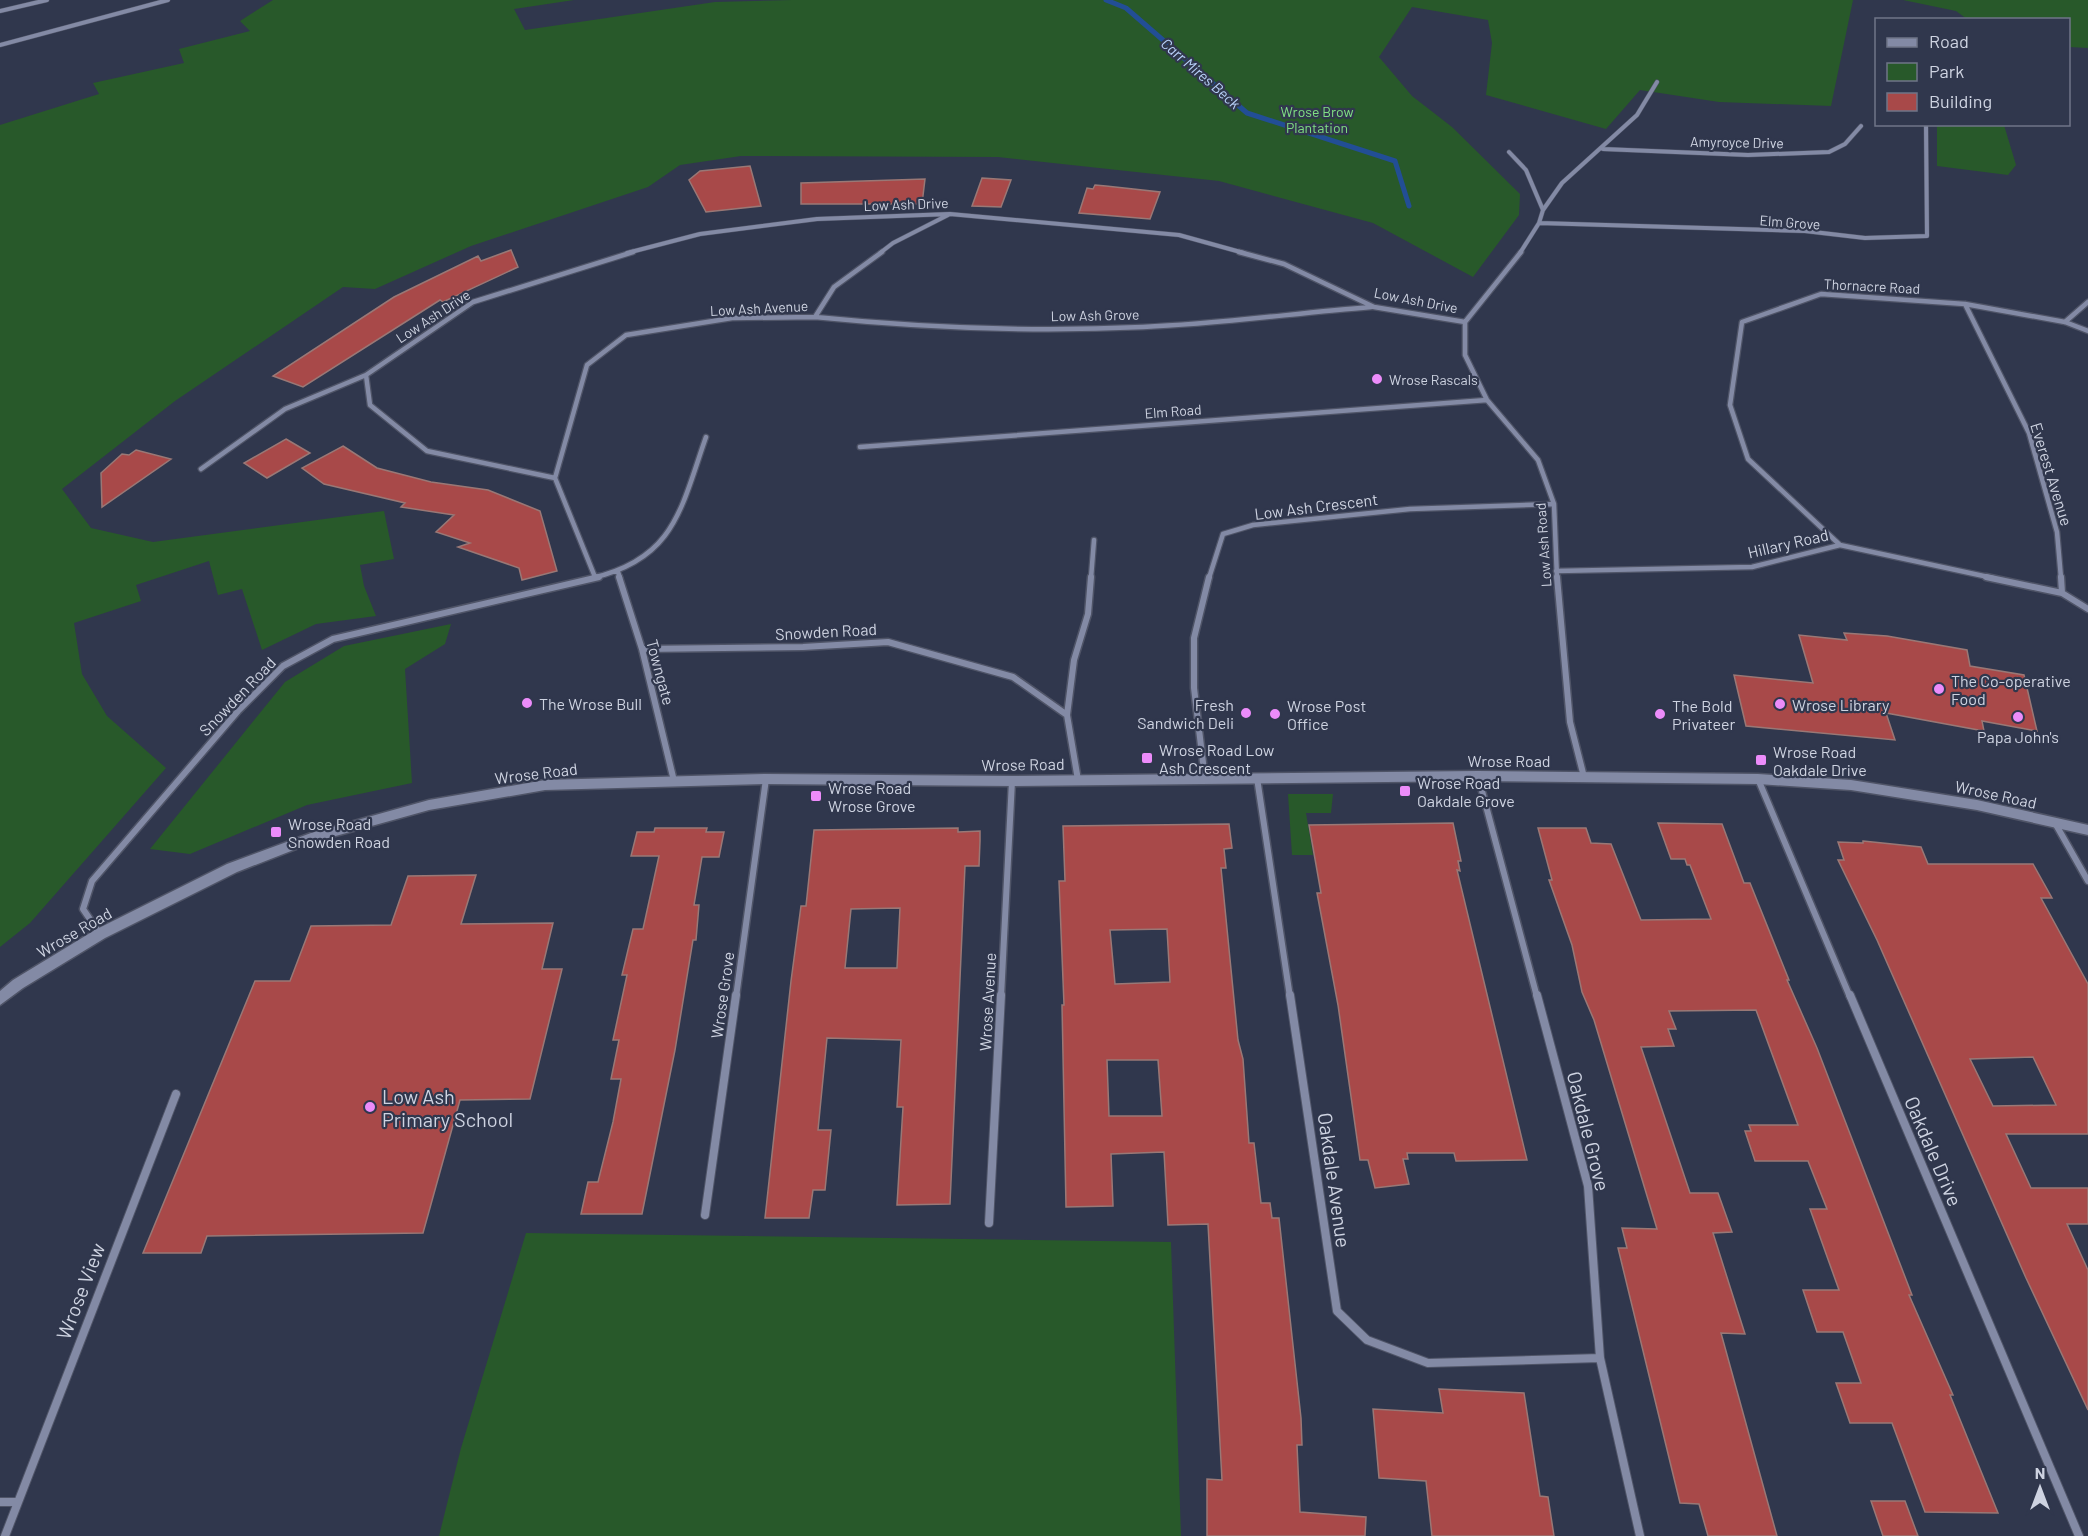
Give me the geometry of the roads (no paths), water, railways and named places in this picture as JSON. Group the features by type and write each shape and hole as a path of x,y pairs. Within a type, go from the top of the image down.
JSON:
{"street":[{"path":"0,11 47,0"},
{"path":"0,45 168,0"},
{"path":"1465,322 1497,283 1539,223 1543,210 1563,183 1603,149 1637,115 1657,82"},
{"name":"Amyroyce Drive","path":"1603,149 1748,154 1829,152 1845,144 1861,126"},
{"name":"Elm Grove","path":"1539,223 1805,231 1865,238 1927,236 1929,232 1926,126"},
{"path":"1509,152 1526,170 1543,210"},
{"name":"Low Ash Drive","path":"201,469 285,408 366,375 473,302 596,261 700,234 817,219 950,214 1179,235 1284,264 1374,307 1465,322"},
{"name":"Low Ash Avenue","path":"555,478 587,364 626,335 732,318 815,317 834,286 892,243 950,214"},
{"name":"Thornacre Road","path":"1840,544 1748,459 1730,405 1742,322 1821,294 1965,304 2065,322 2088,331"},
{"path":"2065,322 2088,302"},
{"name":"Everest Avenue","path":"1965,304 2029,433 2057,532 2062,593"},
{"name":"Low Ash Grove","path":"815,317 888,325 979,329 1145,327 1374,307"},
{"name":"Low Ash Road","path":"1465,322 1465,355 1487,400 1538,460 1554,504 1556,571 1570,722 1584,777"},
{"path":"366,375 370,405 427,451 555,478 595,577"},
{"name":"Elm Road","path":"860,447 1487,400"},
{"name":"Snowden Road","path":"100,934 83,909 92,881 238,711 283,666 333,639 618,572 647,555 664,539 689,485 706,436"},
{"name":"Low Ash Crescent","path":"1205,779 1194,688 1194,638 1214,556 1223,534 1253,525 1410,508 1554,504"},
{"path":"1077,780 1067,715 1074,660 1088,614 1094,540"},
{"name":"Hillary Road","path":"1556,571 1752,567 1840,544 2062,593 2088,609"},
{"name":"Towngate","path":"618,572 642,649 674,781"},
{"name":"Snowden Road","path":"642,649 803,647 888,642 963,661 1013,678 1067,715"},
{"name":"Wrose Road","path":"0,999 18,984 100,934 232,868 311,838 429,805 545,785 766,779 1012,782 1478,776 1758,779 1851,785 1977,805 2088,830"},
{"name":"Oakdale Grove","path":"1478,776 1588,1186 1600,1358 1640,1536"},
{"name":"Oakdale Avenue","path":"1257,778 1337,1311 1367,1340 1428,1363 1600,1358"},
{"name":"Wrose Grove","path":"705,1215 766,779"},
{"name":"Oakdale Drive","path":"1758,779 2079,1536"},
{"name":"Wrose Avenue","path":"989,1223 1012,782"},
{"path":"2055,823 2088,880"},
{"name":"Wrose View","path":"5,1536 176,1094"},
{"path":"0,1502 18,1502"}],"waterway":[{"name":"Carr Mires Beck","path":"1106,0 1126,8 1247,113 1395,161 1409,206"}],"place":[{"name":"Wrose Rascals","path":"1377,379"},
{"name":"The Co-operative Food","path":"1939,689"},
{"name":"The Wrose Bull","path":"527,703"},
{"name":"Wrose Library","path":"1780,704"},
{"name":"Fresh Sandwich Deli","path":"1246,713"},
{"name":"Wrose Post Office","path":"1275,714"},
{"name":"The Bold Privateer","path":"1660,714"},
{"name":"Papa John's","path":"2018,717"},
{"name":"Wrose Road Low Ash Crescent","path":"1147,758"},
{"name":"Wrose Road Oakdale Drive","path":"1761,760"},
{"name":"Wrose Road Oakdale Grove","path":"1405,791"},
{"name":"Wrose Road Wrose Grove","path":"816,796"},
{"name":"Wrose Road Snowden Road","path":"276,832"},
{"name":"Low Ash Primary School","path":"370,1107"}],"park label":[{"name":"Wrose Brow Plantation","path":"1317,120"}]}
